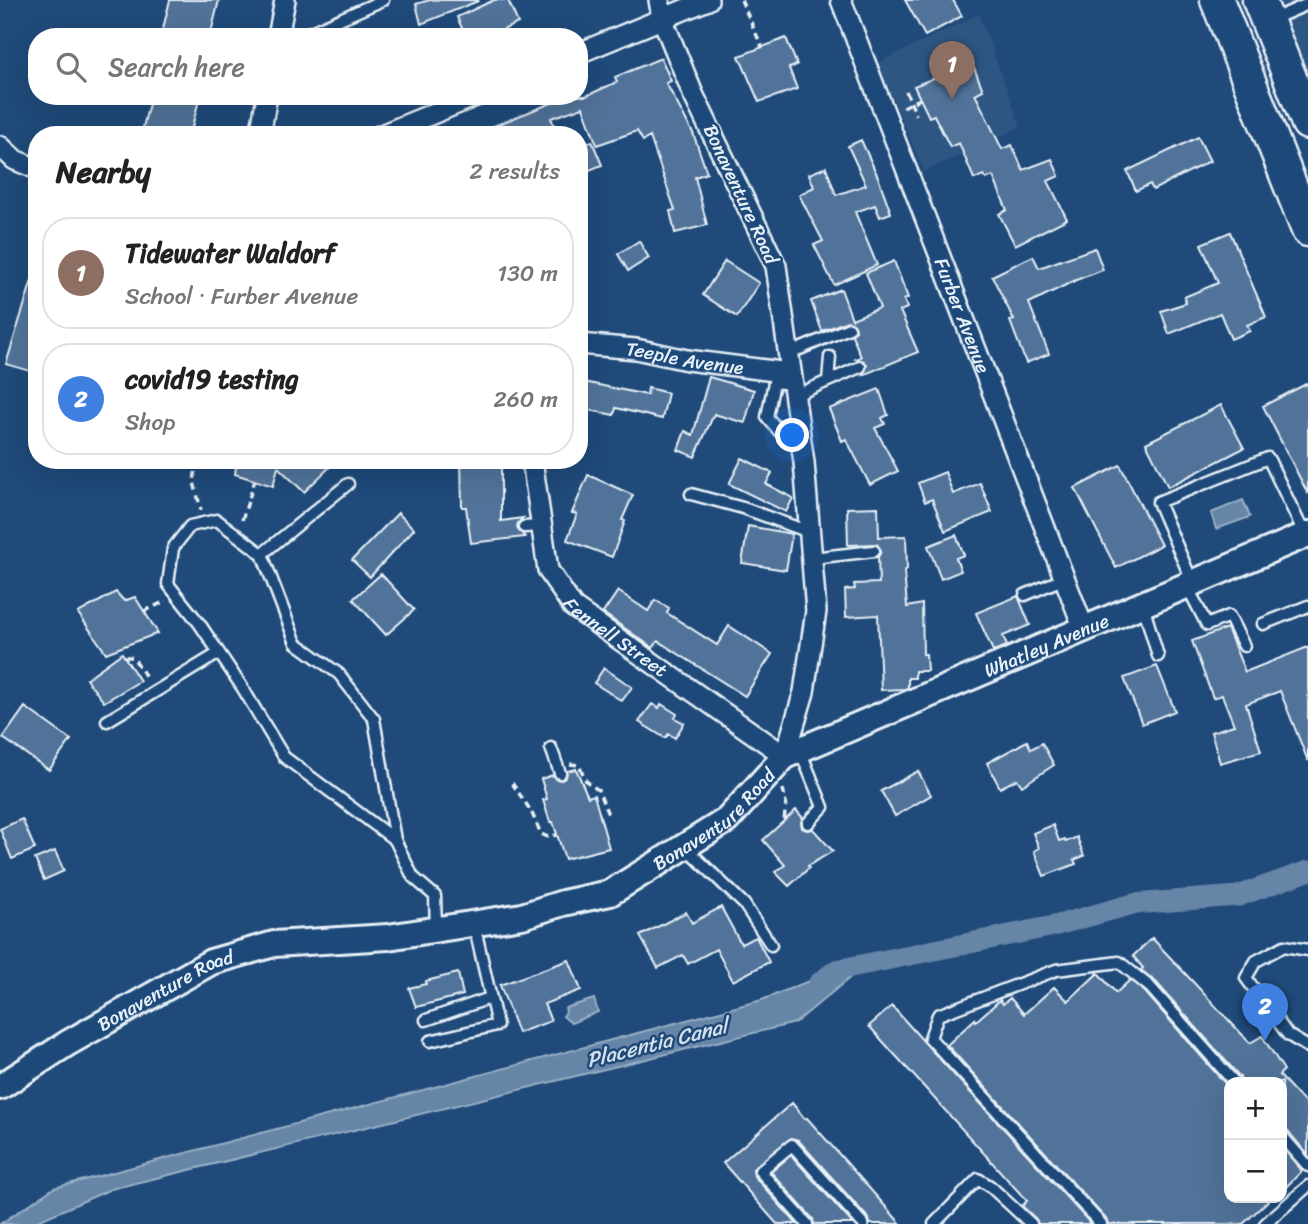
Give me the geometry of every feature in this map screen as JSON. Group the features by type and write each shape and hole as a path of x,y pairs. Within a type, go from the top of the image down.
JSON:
{"main road":[{"path":"1217,0 1308,230"},
{"path":"1263,11 1308,123"}],"street":[{"path":"280,28 285,0"},
{"path":"588,48 660,9 708,0"},
{"name":"Furber Avenue","path":"841,0 1084,629"},
{"name":"Bonaventure Road","path":"0,1087 68,1043 211,962 274,944 388,937 522,916 563,903 610,893 726,820 792,753 816,611 800,436 776,265 694,94 660,9"},
{"path":"262,126 265,105"},
{"path":"419,126 459,105"},
{"path":"0,146 15,160 28,165"},
{"name":"Teeple Avenue","path":"588,345 636,349 791,377"},
{"name":"Fennell Street","path":"532,469 533,526 548,570 573,607 792,753"},
{"name":"Whatley Avenue","path":"792,753 1306,535"}],"lane":[{"path":"319,28 383,0"},
{"path":"1263,11 1308,5"},
{"path":"791,377 849,328"},
{"path":"828,381 830,357"},
{"path":"800,436 779,431 767,417 774,382 791,377 828,381 860,367"},
{"path":"1244,646 1229,616 1207,625 1158,502 1268,458 1306,535"},
{"path":"262,554 348,484"},
{"path":"691,494 743,508 810,533"},
{"path":"395,840 284,757 219,653 168,584 173,548 190,526 217,520 262,554 296,643 339,674 374,719 395,840 413,877 435,896 436,929"},
{"path":"812,558 874,551"},
{"path":"1025,595 1065,578"},
{"path":"1143,604 1158,656"},
{"path":"1264,624 1308,606"},
{"path":"107,721 219,653"},
{"path":"551,748 559,770"},
{"path":"792,753 823,807 808,823"},
{"path":"685,846 744,904 771,945"},
{"path":"430,1041 497,1025 474,924"},
{"path":"1308,950 1284,946 1256,961 1246,978 1288,1035 1308,1047"},
{"path":"1101,1224 930,1038 938,1015 1056,970 1119,962 1150,987 1230,1077"},
{"path":"426,1020 491,998"},
{"path":"1285,1140 1308,1166"},
{"path":"807,1224 760,1171 792,1145 863,1224"},
{"path":"934,1224 978,1179 990,1186 1031,1224"},
{"path":"1265,1224 1308,1186"}],"path":[{"path":"741,0 762,47"},
{"path":"906,91 916,115"},
{"path":"196,469 194,482 204,522"},
{"path":"237,535 255,480"},
{"path":"144,611 177,596"},
{"path":"125,657 132,657 148,679 144,699"},
{"path":"559,770 575,763 583,769 586,781 598,790 607,812 599,815"},
{"path":"512,783 531,811 541,834 557,835"}],"shaded area":[{"path":"1269,0 1308,0 1308,104"},
{"path":"979,14 1021,127 924,172 878,63"}],"water":[{"path":"1243,500 1250,517 1216,529 1211,513"},
{"path":"1054,926 852,976 795,1023 111,1189 31,1224 0,1224 54,1188 762,1000 836,970"},
{"path":"594,999 598,1012 571,1023 563,1016 565,1008"}],"building":[{"path":"170,0 219,0 212,28 163,28"},
{"path":"430,0 478,1 421,24 416,4"},
{"path":"494,0 508,0 518,23 507,28 462,28 457,17"},
{"path":"905,0 953,0 962,16 925,36"},
{"path":"786,38 797,65 789,68 797,89 759,102 739,56"},
{"path":"661,58 671,81 666,83 693,133 707,173 695,177 707,225 675,233 670,211 675,210 650,137 643,141 637,131 597,145 583,107 551,118 554,126 494,126 546,105 588,105 588,95 617,82 615,77"},
{"path":"972,63 983,90 975,94 1002,149 1012,145 1023,170 1052,159 1059,176 1048,181 1067,219 1015,245 999,214 1007,210 993,176 986,179 984,175 974,179 959,143 950,147 934,115 929,117 914,86"},
{"path":"149,105 198,105 192,126 143,126"},
{"path":"1198,137 1210,161 1153,190 1150,184 1136,191 1127,171"},
{"path":"861,140 891,213 880,217 875,205 855,212 877,265 834,285 814,245 823,241 799,195 814,187 809,174 826,167 836,195 866,185 848,146"},
{"path":"592,141 602,165 588,171 588,143"},
{"path":"1230,232 1266,317 1247,325 1250,331 1231,339 1220,313 1169,334 1161,311 1186,303 1184,297 1218,283 1201,244"},
{"path":"639,241 649,258 628,271 618,254"},
{"path":"1095,248 1103,270 1029,303 1049,354 1026,363 1010,321 1014,320 992,276 1033,256 1039,268"},
{"path":"725,261 759,283 737,317 703,295"},
{"path":"894,261 908,298 904,300 907,308 900,311 918,352 863,375 867,365 856,359 861,357 852,335 856,330 855,325 847,321 822,331 811,301 841,289 852,319 880,308 866,273"},
{"path":"28,293 28,370 6,364"},
{"path":"709,377 754,390 745,423 714,414 695,457 678,450 685,431 693,435"},
{"path":"588,383 647,395 648,388 668,393 662,419 616,408 614,415 588,410"},
{"path":"1308,383 1308,494 1263,406"},
{"path":"879,389 888,415 882,418 885,424 875,428 898,471 870,485 846,439 842,441 829,409"},
{"path":"1221,405 1244,448 1168,487 1146,443"},
{"path":"742,458 772,473 766,484 793,498 786,512 729,484"},
{"path":"1120,465 1161,545 1116,568 1075,488"},
{"path":"236,469 277,469 273,486 235,474"},
{"path":"280,469 328,469 304,492"},
{"path":"461,469 501,469 501,521 523,518 517,528 525,537 471,543 466,507 462,507"},
{"path":"945,472 953,494 980,483 992,512 945,531 932,499 925,502 918,483"},
{"path":"588,475 633,495 622,520 625,521 612,557 567,540 577,514 572,513"},
{"path":"878,507 879,537 906,536 907,569 904,571 907,607 922,604 923,654 926,654 927,671 915,671 915,678 908,678 908,688 904,689 881,690 878,615 846,617 845,590 855,589 854,584 879,583 878,557 881,551 877,544 848,545 847,508"},
{"path":"398,513 414,529 370,577 352,560"},
{"path":"748,526 792,534 786,570 742,563"},
{"path":"956,535 964,555 956,558 961,571 941,579 928,546"},
{"path":"381,574 414,610 386,635 353,599"},
{"path":"618,591 648,611 655,600 669,608 667,613 717,645 729,626 772,654 745,696 658,641 653,648 603,613"},
{"path":"116,592 124,601 135,597 158,633 106,653 78,613"},
{"path":"1018,596 1030,625 1003,636 1007,646 993,651 976,613"},
{"path":"1227,628 1245,672 1308,647 1308,761 1280,691 1246,704 1261,751 1220,763 1211,732 1234,725 1222,695 1213,698 1192,641"},
{"path":"122,653 140,681 104,702 86,679"},
{"path":"1157,666 1175,711 1142,724 1124,678"},
{"path":"604,668 632,687 622,701 594,683"},
{"path":"652,704 659,708 661,704 677,714 675,718 684,723 675,738 669,734 665,738 639,722"},
{"path":"25,707 71,740 49,770 3,738"},
{"path":"1027,741 1031,749 1042,743 1054,765 1022,786 1017,779 1000,788 987,763"},
{"path":"576,769 588,797 594,795 609,848 565,859 543,800 547,799 541,779 553,775 562,780 567,771"},
{"path":"918,771 931,795 895,816 881,791"},
{"path":"796,810 803,818 802,828 813,829 833,851 808,866 809,868 789,886 775,872 785,865 763,840"},
{"path":"22,819 35,849 12,859 0,829"},
{"path":"1053,825 1059,841 1065,839 1066,842 1077,837 1084,856 1074,860 1076,864 1044,876 1034,851 1039,848 1033,833"},
{"path":"55,851 64,871 44,880 35,859"},
{"path":"721,907 741,944 756,937 769,962 733,981 716,949 688,964 683,955 658,968 640,936 686,912 692,923"},
{"path":"1152,938 1250,1043 1262,1036 1284,1070 1279,1075 1281,1077 1240,1077 1156,982 1141,970 1143,968 1133,956"},
{"path":"569,960 581,990 544,1004 551,1021 518,1033 500,985"},
{"path":"458,973 463,995 416,1007 409,988"},
{"path":"1098,973 1116,993 1130,980 1145,992 1224,1082 1224,1203 1266,1203 1243,1224 1108,1224 947,1045 1000,1000 1003,1004 1010,998 1024,1014 1054,987 1068,1001"},
{"path":"892,1006 1091,1224 1038,1224 1022,1206 1027,1201 869,1026"},
{"path":"1287,1084 1308,1106 1308,1155 1288,1131"},
{"path":"792,1103 901,1224 870,1224 869,1219 798,1140 791,1138 753,1169 754,1176 797,1224 777,1224 723,1163"},
{"path":"1287,1153 1302,1171 1287,1186"},
{"path":"791,1155 853,1224 814,1224 813,1219 771,1172"}],"waterway":[{"name":"Placentia Canal","path":"819,983 836,970 1054,926 1133,904 1238,896 1308,871"}],"place":[{"name":"Tidewater Waldorf","path":"952,99"},
{"name":"covid19 testing","path":"1265,1041"}]}
